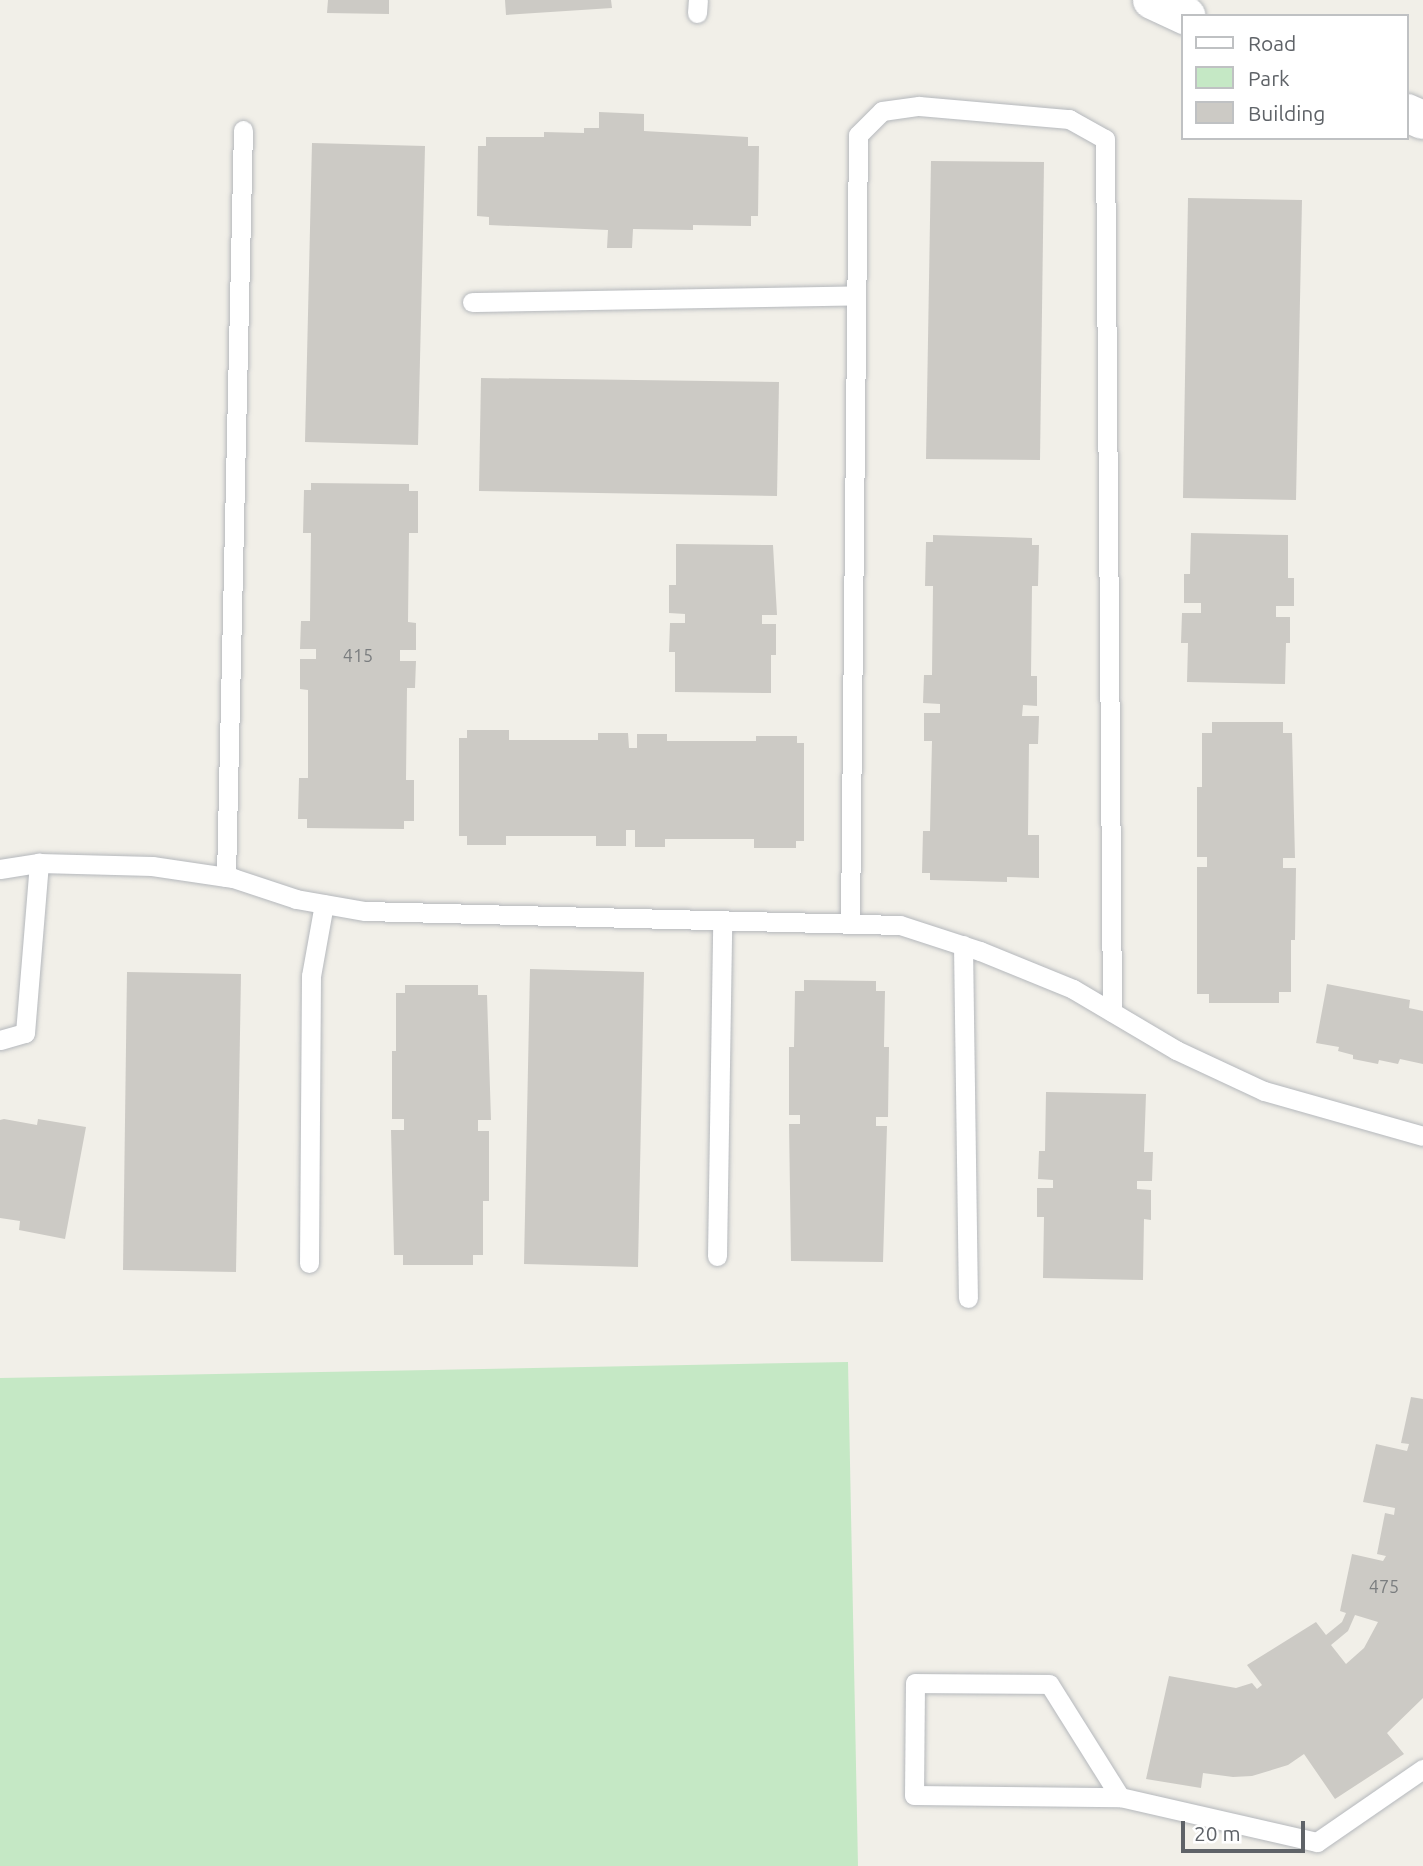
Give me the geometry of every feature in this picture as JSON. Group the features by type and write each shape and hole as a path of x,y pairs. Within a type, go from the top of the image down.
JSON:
{"street":[{"path":"1152,0 1183,14"}],"lane":[{"path":"850,924 858,135 883,111 919,106 1069,119 1105,139 1111,1012"},
{"path":"226,877 243,130"},
{"path":"472,302 856,295"},
{"path":"0,1040 25,1033 39,863"},
{"path":"0,869 39,863 152,866 226,877 296,899 365,911 900,925 963,945 1073,989 1176,1051 1264,1091 1423,1136"},
{"path":"309,1263 311,976 324,904"},
{"path":"716,1256 722,920"},
{"path":"963,945 968,1298"},
{"path":"1120,1797 1049,1684 915,1683 914,1795 1120,1797 1317,1842 1423,1769"}],"green space":[{"path":"848,1362 858,1866 0,1866 0,1378"}],"building":[{"path":"328,0 389,0 389,14 327,13"},
{"path":"505,0 611,0 612,8 506,15"},
{"path":"599,112 644,114 644,131 748,137 748,146 759,146 758,216 751,216 751,226 693,225 693,230 633,229 632,248 607,248 608,230 489,225 489,217 477,216 478,146 486,146 486,137 544,137 544,132 584,133 584,128 599,128"},
{"path":"312,143 425,146 418,445 305,442"},
{"path":"931,161 1044,162 1040,460 926,459"},
{"path":"1188,198 1302,200 1296,500 1183,498"},
{"path":"481,378 779,382 777,496 479,491"},
{"path":"311,483 409,484 409,491 418,491 418,533 409,533 408,622 416,623 416,650 400,650 400,661 416,661 415,688 407,688 406,780 414,780 414,821 404,821 404,829 307,828 307,819 298,819 299,778 308,778 308,690 300,689 300,659 316,659 316,649 300,649 301,621 310,621 311,533 303,533 304,490 311,490"},
{"path":"1191,533 1288,535 1288,578 1294,578 1294,606 1276,606 1276,617 1290,617 1285,684 1187,682 1188,643 1181,643 1182,613 1201,613 1201,603 1184,603 1184,574 1190,574"},
{"path":"933,535 1032,538 1032,545 1039,545 1038,586 1032,586 1031,676 1037,676 1037,706 1023,705 1022,716 1039,716 1038,744 1029,744 1028,835 1039,835 1039,878 1007,877 1007,882 930,880 930,873 922,873 923,831 930,831 932,741 924,741 924,713 940,713 940,704 923,703 924,675 932,675 933,586 925,586 926,542 933,542"},
{"path":"676,544 773,545 777,615 762,615 762,624 776,624 776,655 771,655 771,693 675,692 675,652 669,652 670,623 685,623 685,614 669,613 669,585 676,585"},
{"path":"1212,722 1283,722 1283,733 1292,733 1295,858 1283,858 1283,868 1296,868 1295,940 1291,940 1291,992 1279,992 1279,1003 1209,1003 1209,994 1197,994 1197,867 1207,867 1207,857 1197,857 1197,787 1202,787 1202,733 1212,733"},
{"path":"467,730 509,730 509,740 598,740 598,733 628,733 629,748 637,748 637,734 667,734 667,741 756,741 756,736 797,736 797,743 804,743 804,841 796,841 796,848 754,848 754,839 665,839 665,847 635,847 635,830 626,830 626,846 596,846 596,836 506,836 506,845 467,845 467,836 459,836 459,738 467,738"},
{"path":"530,969 644,972 638,1267 524,1264"},
{"path":"127,972 241,974 236,1272 123,1270"},
{"path":"804,980 876,981 876,991 885,991 884,1047 889,1047 888,1117 876,1117 876,1126 887,1126 883,1262 791,1261 789,1124 800,1124 800,1115 789,1115 789,1047 794,1047 795,991 804,991"},
{"path":"1327,984 1410,1000 1409,1008 1423,1011 1423,1064 1400,1059 1398,1064 1379,1060 1378,1064 1353,1059 1353,1055 1338,1051 1339,1047 1316,1043"},
{"path":"405,985 478,985 478,995 487,995 491,1120 478,1120 478,1131 489,1131 489,1201 483,1201 483,1255 473,1255 473,1265 403,1265 403,1255 394,1255 391,1130 404,1130 404,1119 392,1119 392,1051 396,1051 396,993 405,993"},
{"path":"1046,1092 1146,1094 1144,1152 1153,1152 1152,1181 1137,1181 1137,1189 1151,1190 1151,1220 1144,1219 1143,1280 1043,1278 1044,1217 1037,1217 1037,1188 1053,1188 1053,1180 1038,1179 1039,1151 1045,1151"},
{"path":"38,1119 86,1127 65,1239 19,1230 20,1221 0,1218 0,1120 37,1125"},
{"path":"1411,1397 1423,1399 1423,1698 1387,1733 1404,1754 1335,1799 1304,1754 1288,1765 1252,1776 1233,1777 1203,1773 1201,1788 1146,1779 1169,1676 1236,1688 1252,1683 1257,1689 1262,1685 1247,1665 1316,1622 1326,1635 1342,1622 1346,1613 1340,1611 1352,1554 1383,1561 1386,1556 1377,1554 1385,1513 1394,1515 1395,1508 1363,1502 1376,1444 1407,1451 1409,1444 1401,1443","holes":["1355,1615 1378,1622 1364,1648 1346,1664 1331,1645 1348,1631"]}]}
